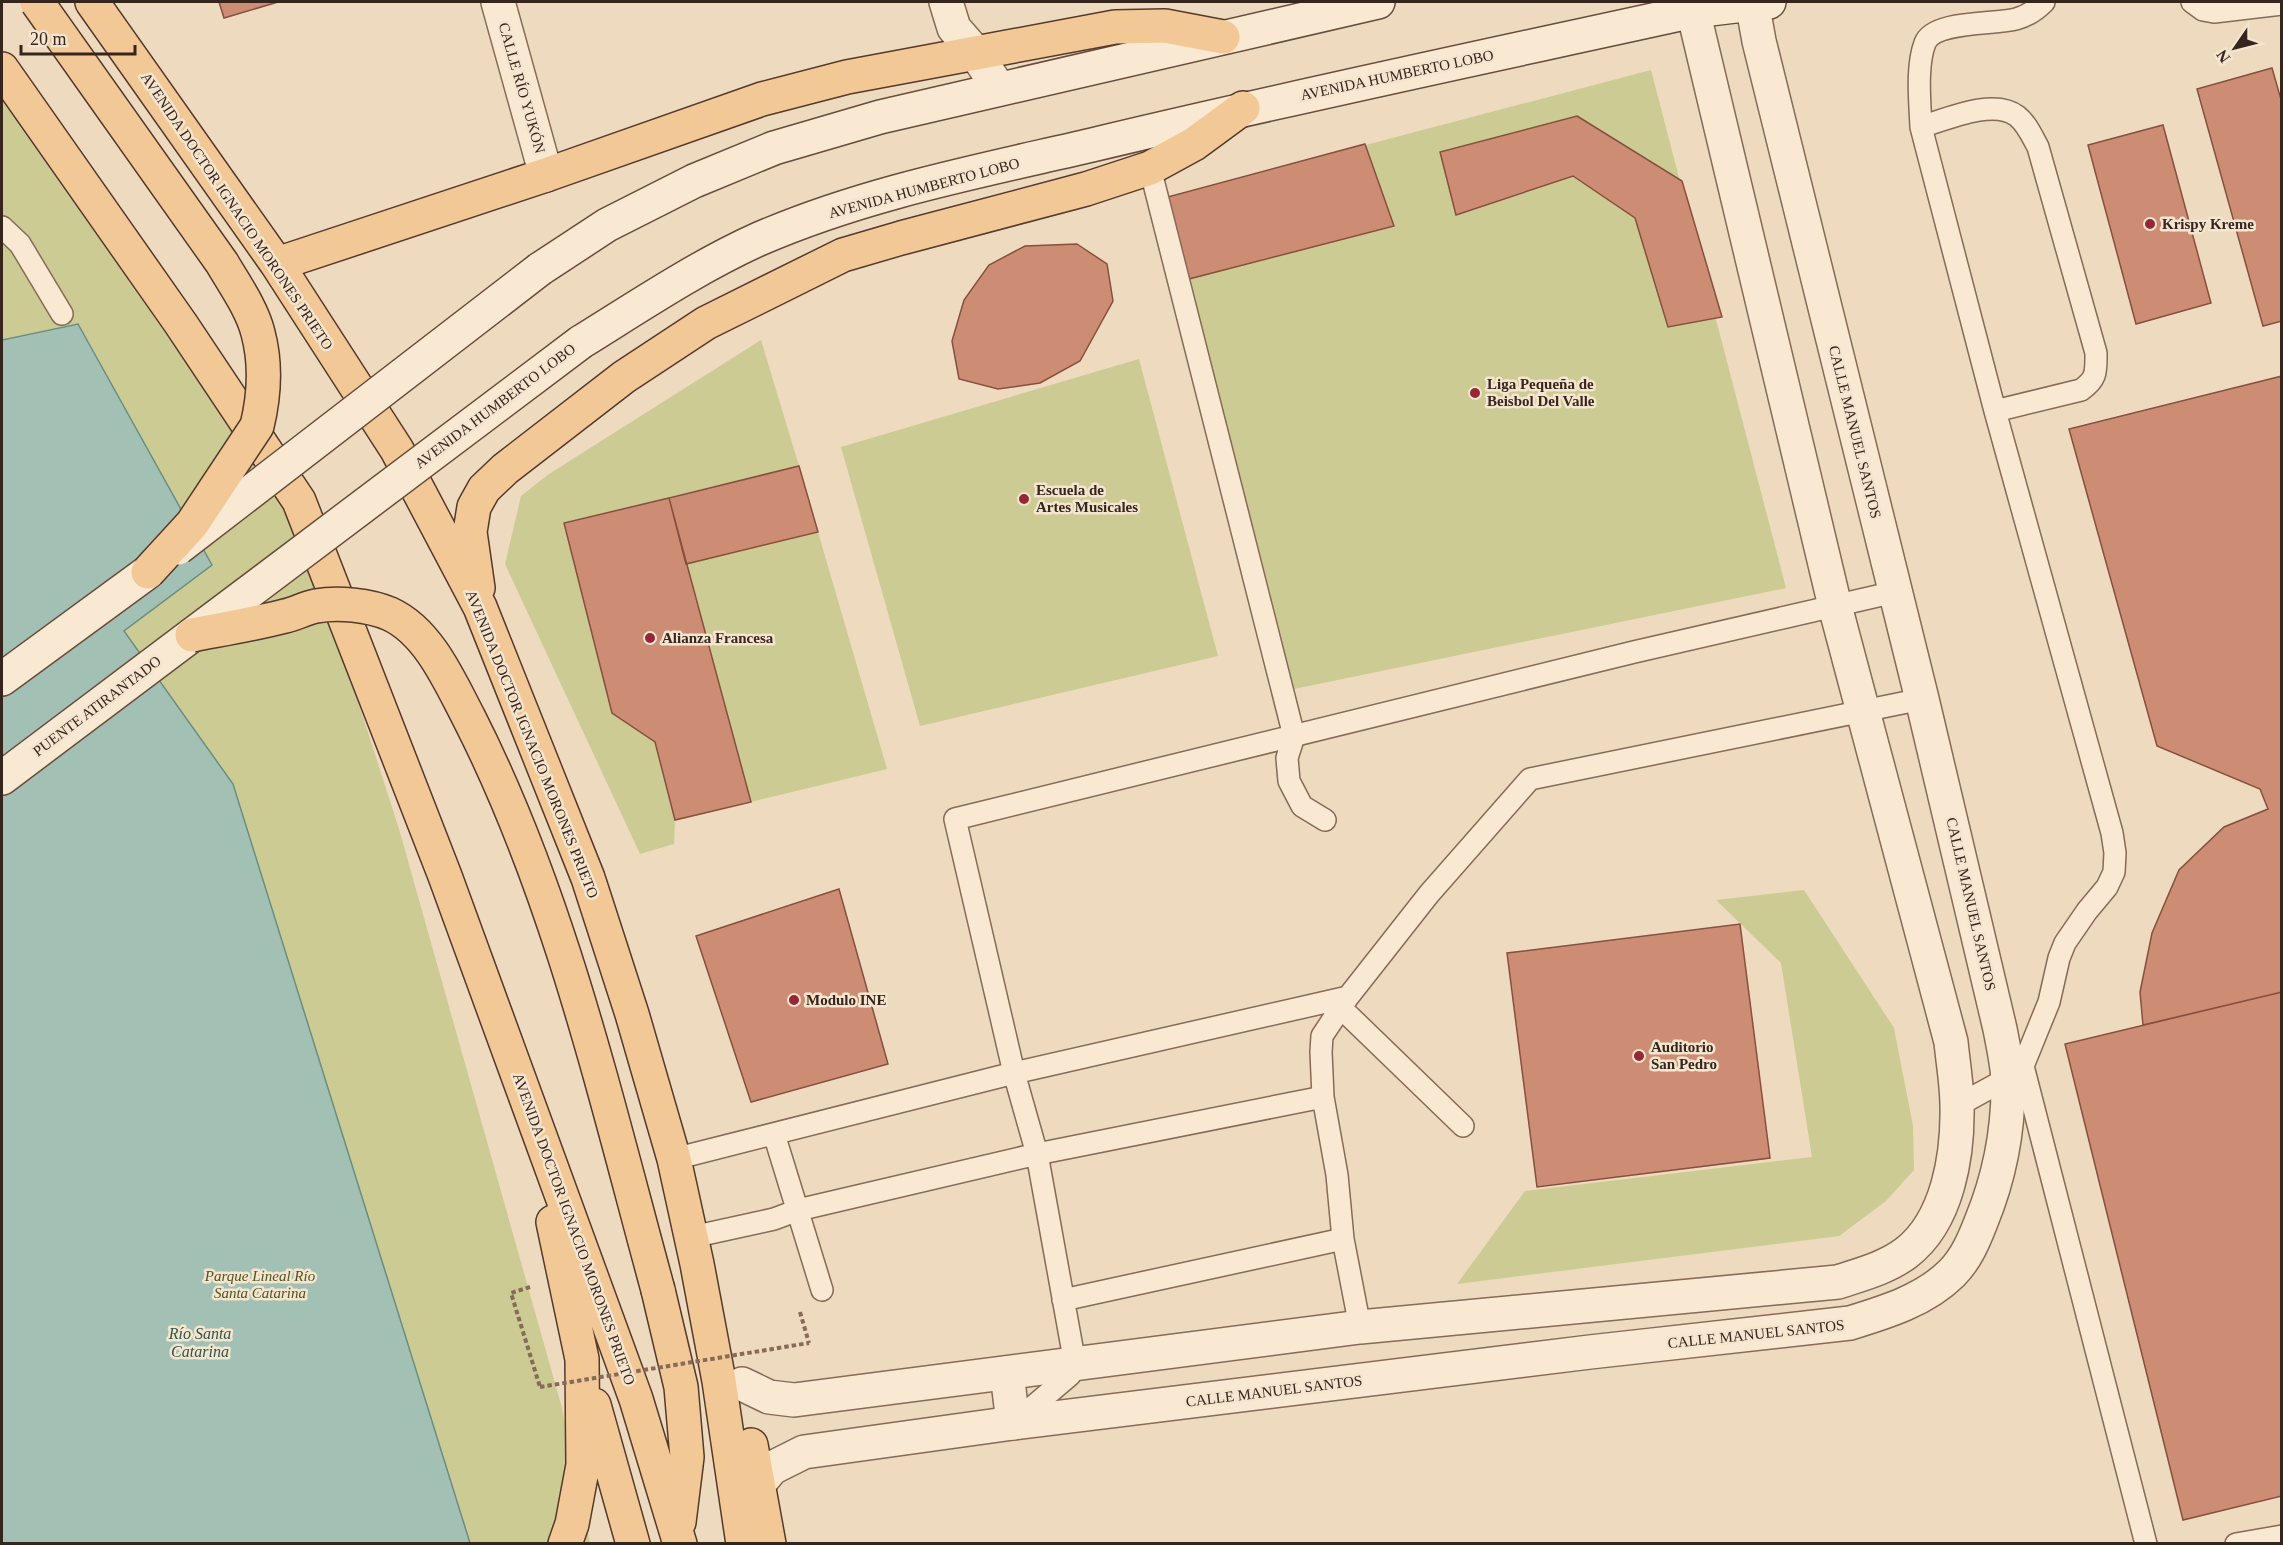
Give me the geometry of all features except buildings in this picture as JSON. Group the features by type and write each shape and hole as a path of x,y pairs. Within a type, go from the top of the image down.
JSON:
{"main road":[{"path":"37,2 222,263 242,295 258,332 262,371 262,407 257,426 192,524 147,572"},
{"name":"AVENIDA DOCTOR IGNACIO MORONES PRIETO","path":"92,2 277,264 397,450 480,607 588,878 632,1014 674,1159 718,1381 743,1544"},
{"path":"277,264 546,175 762,99 848,77 1115,27 1166,26 1223,37"},
{"name":"AVENIDA DOCTOR IGNACIO MORONES PRIETO","path":"2,69 181,324 299,501 445,876 526,1097 636,1399 679,1539"},
{"path":"480,607 470,532 474,507 484,489 505,469 624,377 697,329 843,255 1086,189 1150,168 1194,144 1243,108"},
{"path":"192,634 287,616 315,606 346,604 390,614 417,634 438,659 491,761 528,850 565,953 658,1290 681,1387 687,1457 679,1539"},
{"path":"526,1097 582,1359 633,1544"},
{"path":"694,1251 726,1331 742,1384 757,1486 769,1544"},
{"path":"565,1544 572,1524 583,1466 582,1359"}],"street":[{"name":"CALLE RÍO YUKÓN","path":"498,2 546,175"},
{"path":"946,2 954,28 975,52 999,89"},
{"path":"2,679 147,572 540,268 617,220 694,181 774,148 880,117 1378,2"},
{"name":"AVENIDA HUMBERTO LOBO","path":"192,634 581,342 669,287 758,240 823,214 931,183 1243,108 1693,6 1758,2"},
{"name":"CALLE MANUEL SANTOS","path":"757,1486 772,1468 804,1452 1013,1423 1850,1323 1892,1310 1920,1296 1952,1273 1971,1246 1992,1194 2004,1146 2015,1072 1998,1018 1922,699 1762,52 1758,2"},
{"path":"742,1384 769,1397 794,1400 1360,1327 1838,1282 1876,1270 1906,1252 1928,1229 1943,1197 1955,1154 1957,1106 1951,1042 1835,606 1693,6"},
{"name":"PUENTE ATIRANTADO","path":"2,778 192,634"},
{"path":"1007,1373 1013,1423"}],"lane":[{"path":"1957,1106 2015,1072 2049,1002 2060,958 2066,944 2087,911 2107,887 2114,872 2115,853 2112,833 1995,411 1921,127 1919,99 1922,56 1925,41 1931,34 1949,28 2019,18 2037,9 2044,2"},
{"path":"2192,2 2203,10 2214,12 2282,4"},
{"path":"1921,127 1978,110 1997,108 2016,115 2028,128 2038,147 2097,353 2092,382 2081,390 1995,411"},
{"path":"1150,168 1294,736 1287,758 1289,781 1302,806 1325,820"},
{"path":"2,227 20,244 62,314"},
{"path":"1013,1423 1070,1375 1075,1364 1037,1155 1014,1073 955,819 1634,652 1895,592"},
{"path":"1360,1327 1343,1239 1337,1175 1323,1097 1322,1036 1344,1002 1429,894 1530,779 1922,699"},
{"path":"674,1159 1014,1073 1344,1002"},
{"path":"1344,1002 1463,1126"},
{"path":"2015,1072 2146,1544"},
{"path":"694,1251 798,1210 1037,1155 1323,1097"},
{"path":"774,1134 822,1290"},
{"path":"1063,1300 1343,1239"},
{"path":"2236,1544 2282,1536"}],"path":[{"path":"565,1276 512,1293 540,1387 809,1343"}],"green space":[{"name":"Liga Pequeña de Beisbol Del Valle","path":"1651,70 1786,588 1289,690 1164,198"},
{"name":"Parque Lineal Río Santa Catarina","path":"2,101 209,395 281,503 318,577 399,829 562,1408 590,1543 2,1543"},
{"path":"761,340 799,466 565,523 612,713 655,742 675,820 674,844 640,854 505,564 521,496 549,474"},
{"path":"1139,359 1218,656 920,726 841,447"},
{"path":"818,532 887,769 751,802 686,564"},
{"path":"1804,890 1894,1028 1913,1126 1914,1170 1886,1201 1839,1236 1457,1284 1525,1191 1812,1157 1781,963 1716,900"}],"water":[{"name":"Río Santa Catarina","path":"78,324 212,565 124,631 233,784 470,1543 2,1543 2,340"}],"place":[{"name":"Krispy Kreme","path":"2150,224"},
{"name":"Liga Pequeña de Beisbol Del Valle","path":"1475,393"},
{"name":"Escuela de Artes Musicales","path":"1024,499"},
{"name":"Alianza Francesa","path":"650,638"},
{"name":"Modulo INE","path":"794,1000"},
{"name":"Auditorio San Pedro","path":"1639,1056"}]}
